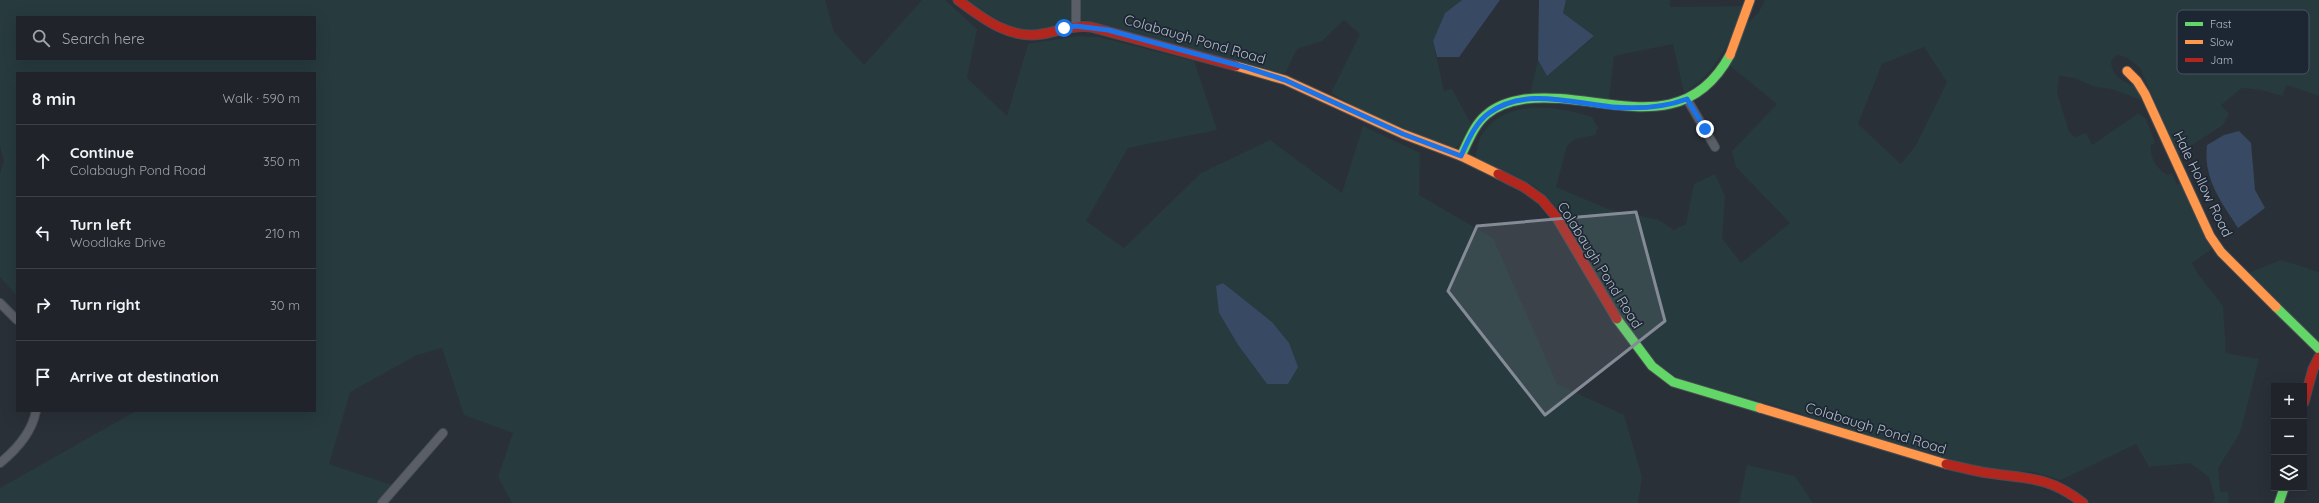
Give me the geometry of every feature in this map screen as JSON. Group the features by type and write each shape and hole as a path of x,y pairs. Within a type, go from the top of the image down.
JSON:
{"street":[{"name":"Colabaugh Pond Road","path":"958,0 991,21 1022,34 1034,35 1076,26 1108,30 1248,68 1285,80 1403,134 1461,156 1524,187 1550,208 1628,335 1652,366 1673,382 1938,462 1986,473 2040,479 2055,485 2079,502"},
{"path":"1076,0 1076,26"},
{"path":"1461,156 1472,131 1489,113 1510,103 1525,100 1554,98 1612,107 1646,108 1673,105 1687,99 1713,80 1728,58 1750,0"},
{"name":"Hale Hollow Road","path":"2127,71 2137,81 2145,94 2200,216 2221,252 2319,349"},
{"path":"1687,99 1715,147"},
{"path":"0,303 16,319"},
{"path":"2307,391 2313,369 2319,357"},
{"path":"0,463 23,439 34,419 36,412"},
{"path":"382,503 443,433"},
{"path":"2279,503 2283,491"}],"highlighted area":[{"path":"1636,212 1665,321 1545,415 1448,291 1477,226"}],"green space":[{"path":"0,0 825,0 834,32 864,65 922,0 945,0 977,29 967,78 1007,116 1028,44 1077,36 1099,37 1194,61 1217,130 1128,148 1086,221 1124,248 1201,173 1270,140 1342,193 1363,126 1420,153 1419,195 1493,238 1557,384 1624,415 1642,477 1638,503 512,503 498,477 513,433 464,415 442,348 417,355 350,392 329,464 392,485 379,503 0,503 0,488 134,412 316,412 316,72 16,72 16,295 0,277 0,173 4,162 0,146","holes":["1256,310 1272,322 1267,384 1238,345 1219,313"]},
{"path":"965,0 1462,0 1445,13 1433,42 1444,91 1452,89 1471,124 1459,145 1454,149 1361,110 1331,93 1360,34 1344,20 1322,41 1297,49 1285,74 1083,20 1032,32 1007,25"},
{"path":"1566,0 1670,0 1670,7 1743,6 1733,32 1721,56 1705,76 1684,93 1673,44 1614,56 1609,99 1530,94 1538,60 1547,76 1594,37 1563,13"},
{"path":"1765,0 2319,0 2319,96 2287,85 2282,96 2262,90 2242,88 2221,105 2229,114 2223,125 2178,154 2140,68 2126,57 2117,55 2111,61 2113,70 2116,76 2121,80 2136,88 2140,93 2141,100 2112,89 2095,87 2075,78 2059,76 2057,92 2069,132 2075,137 2086,133 2092,145 2139,113 2146,119 2155,143 2151,145 2154,162 2167,175 2172,173 2177,185 2180,183 2212,249 2192,263 2198,274 2223,306 2226,353 2259,359 2240,433 2218,468 2220,492 2228,492 2229,503 2212,503 2215,498 2209,477 2190,463 2149,467 2136,444 2061,480 2033,472 2006,471 1947,460 1934,454 1868,437 1793,411 1678,378 1657,364 1620,316 1579,247 1566,220 1549,199 1534,186 1475,157 1479,141 1481,136 1491,124 1503,115 1516,110 1547,108 1592,117 1598,128 1595,135 1575,139 1567,146 1556,187 1608,209 1659,220 1674,230 1686,224 1694,184 1715,174 1725,196 1722,238 1741,263 1790,223 1736,167 1732,151 1777,104 1729,65 1747,23 1759,12","holes":["1924,47 1947,82 1916,145 1901,164 1858,124 1882,64"]},
{"path":"2281,260 2319,272 2319,342 2248,273"},
{"path":"1747,465 1795,476 1813,503 1739,503"}],"water":[{"path":"1462,0 1500,0 1459,57 1437,57 1433,41 1445,13"},
{"path":"1539,0 1566,0 1563,13 1594,36 1547,76 1538,60"},
{"path":"2239,131 2251,143 2255,190 2265,208 2238,228 2215,189 2208,169 2206,157 2207,145 2224,135"},
{"path":"1223,283 1272,322 1289,343 1298,367 1288,384 1267,384 1238,345 1219,313 1216,286"}],"traffic: fast":[{"path":"1461,156 1472,134 1482,119 1494,109 1504,104 1525,99 1553,98 1638,107 1664,105 1688,98 1710,82 1730,55"},
{"path":"2276,307 2319,349"},
{"path":"1617,319 1652,366 1673,382 1760,408"},
{"path":"2279,503 2283,491"}],"traffic: slow":[{"path":"1730,55 1750,0"},
{"path":"1236,66 1285,80 1403,134 1461,156 1498,174"},
{"path":"2127,71 2137,81 2145,94 2210,236 2221,252 2276,307"},
{"path":"1760,408 1946,464"}],"traffic: jam":[{"path":"958,0 997,26 1019,34 1042,34 1072,28 1091,27 1236,66"},
{"path":"1498,174 1524,187 1542,200 1557,218 1617,319"},
{"path":"2307,391 2313,369 2319,357"},
{"path":"1946,464 2049,483 2071,494 2083,503"}],"route":[{"path":"1064,28 1087,26 1108,30 1190,54 1248,68 1285,80 1328,98 1403,134 1461,156 1472,131 1489,113 1510,103 1525,100 1554,98 1612,107 1646,108 1673,105 1687,99 1705,129"}]}
